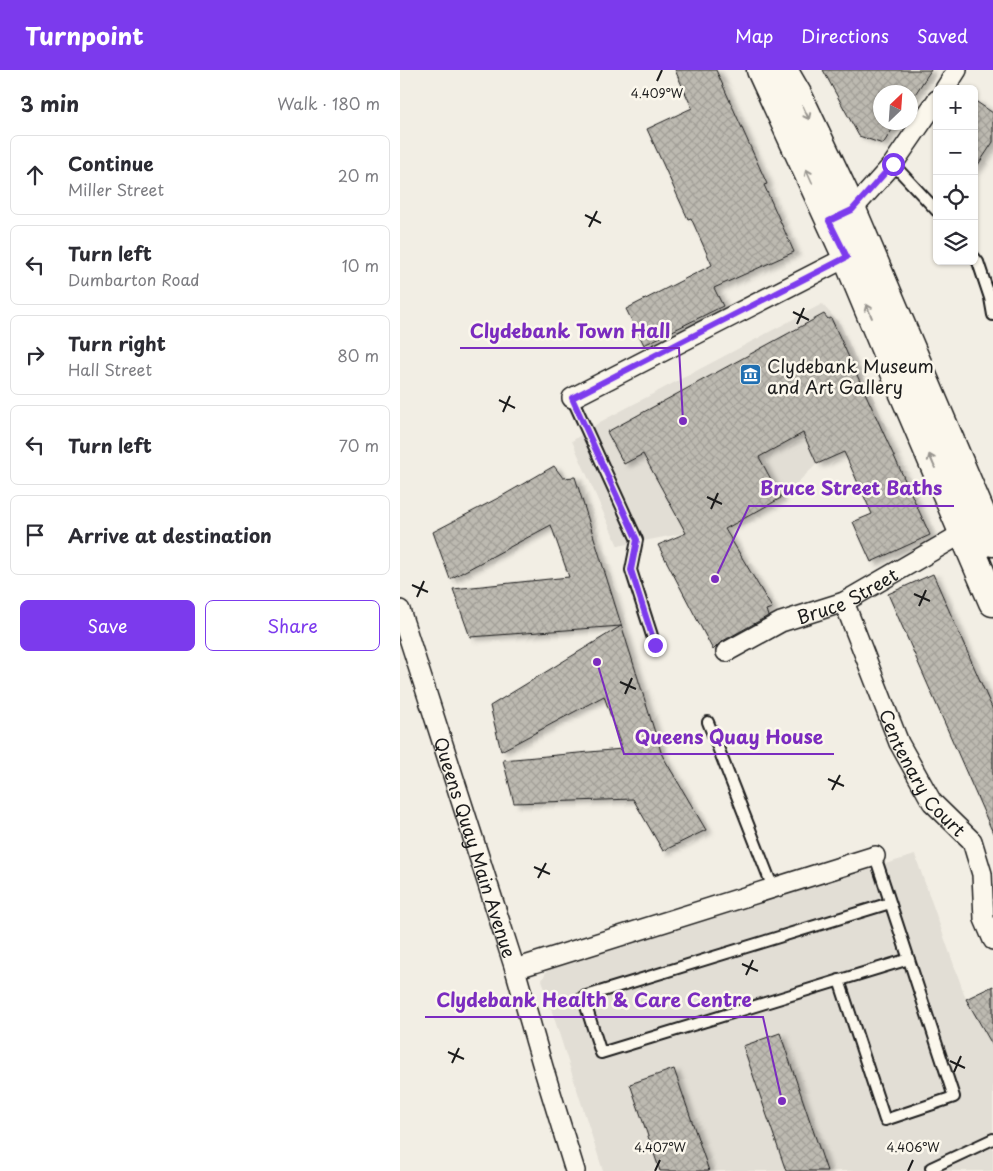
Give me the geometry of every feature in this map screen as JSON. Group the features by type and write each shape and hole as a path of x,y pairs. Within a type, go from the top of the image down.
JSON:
{"main road":[{"path":"760,70 841,215 993,542"},
{"path":"783,70 797,94 841,215 847,257 993,602"}],"street":[{"path":"947,85 957,70"},
{"path":"841,215 893,164 933,106"},
{"path":"572,398 847,257"},
{"name":"Bruce Street","path":"726,652 781,622 844,602 964,533"},
{"name":"Centenary Court","path":"844,602 899,743 932,802 972,841 982,874 984,919 993,940"},
{"name":"Queens Quay Main Avenue","path":"400,610 515,969 543,1067 576,1171"},
{"path":"515,969 875,856"}],"lane":[{"path":"893,164 933,207"},
{"path":"978,262 990,298 993,315"},
{"path":"983,276 993,269"},
{"path":"572,398 637,540 631,570 655,645"},
{"path":"708,722 773,888"},
{"path":"839,980 885,1120 954,1097 875,856"},
{"path":"890,903 583,997 601,1053 909,959"},
{"path":"935,1171 930,1168 993,1140"}],"shaded area":[{"path":"822,304 841,325 887,429 884,433 817,464 781,498 725,529 719,518 685,533 618,546 572,441 600,422"},
{"path":"915,855 966,999 993,1046 993,1171 603,1171 542,980 549,966"}],"building":[{"path":"675,70 716,70 767,184 764,185 794,252 714,288 723,306 644,345 626,309 712,265 691,218 688,219 647,129 692,108"},
{"path":"823,70 931,70 918,90 918,85 873,85 873,130 892,130 883,144 859,136"},
{"path":"978,103 993,113 993,142 978,165"},
{"path":"824,314 828,319 831,318 930,535 871,562 853,522 872,514 844,452 817,464 803,433 759,457 781,498 725,529 772,608 766,610 768,616 721,642 713,650 658,545 686,533 643,454 624,464 607,432"},
{"path":"554,466 563,478 575,477 662,755 706,830 663,851 633,799 514,803 503,760 622,749 604,696 501,751 490,706 621,626 470,637 453,589 569,577 551,525 450,579 433,532"},
{"path":"933,574 993,710 993,833 888,594"},
{"path":"993,986 993,1046 966,999"},
{"path":"780,1033 827,1171 786,1171 743,1046"},
{"path":"674,1069 709,1171 660,1171 630,1084"}],"place":[{"name":"Clydebank Museum and Art Gallery","path":"751,375"},
{"name":"Clydebank Town Hall","path":"683,421"},
{"name":"Bruce Street Baths","path":"715,579"},
{"name":"Queens Quay House","path":"597,662"},
{"name":"Clydebank Health & Care Centre","path":"782,1101"}],"route":[{"path":"655,645 631,570 637,540 572,398 847,257 829,221 852,210 893,164"}]}
